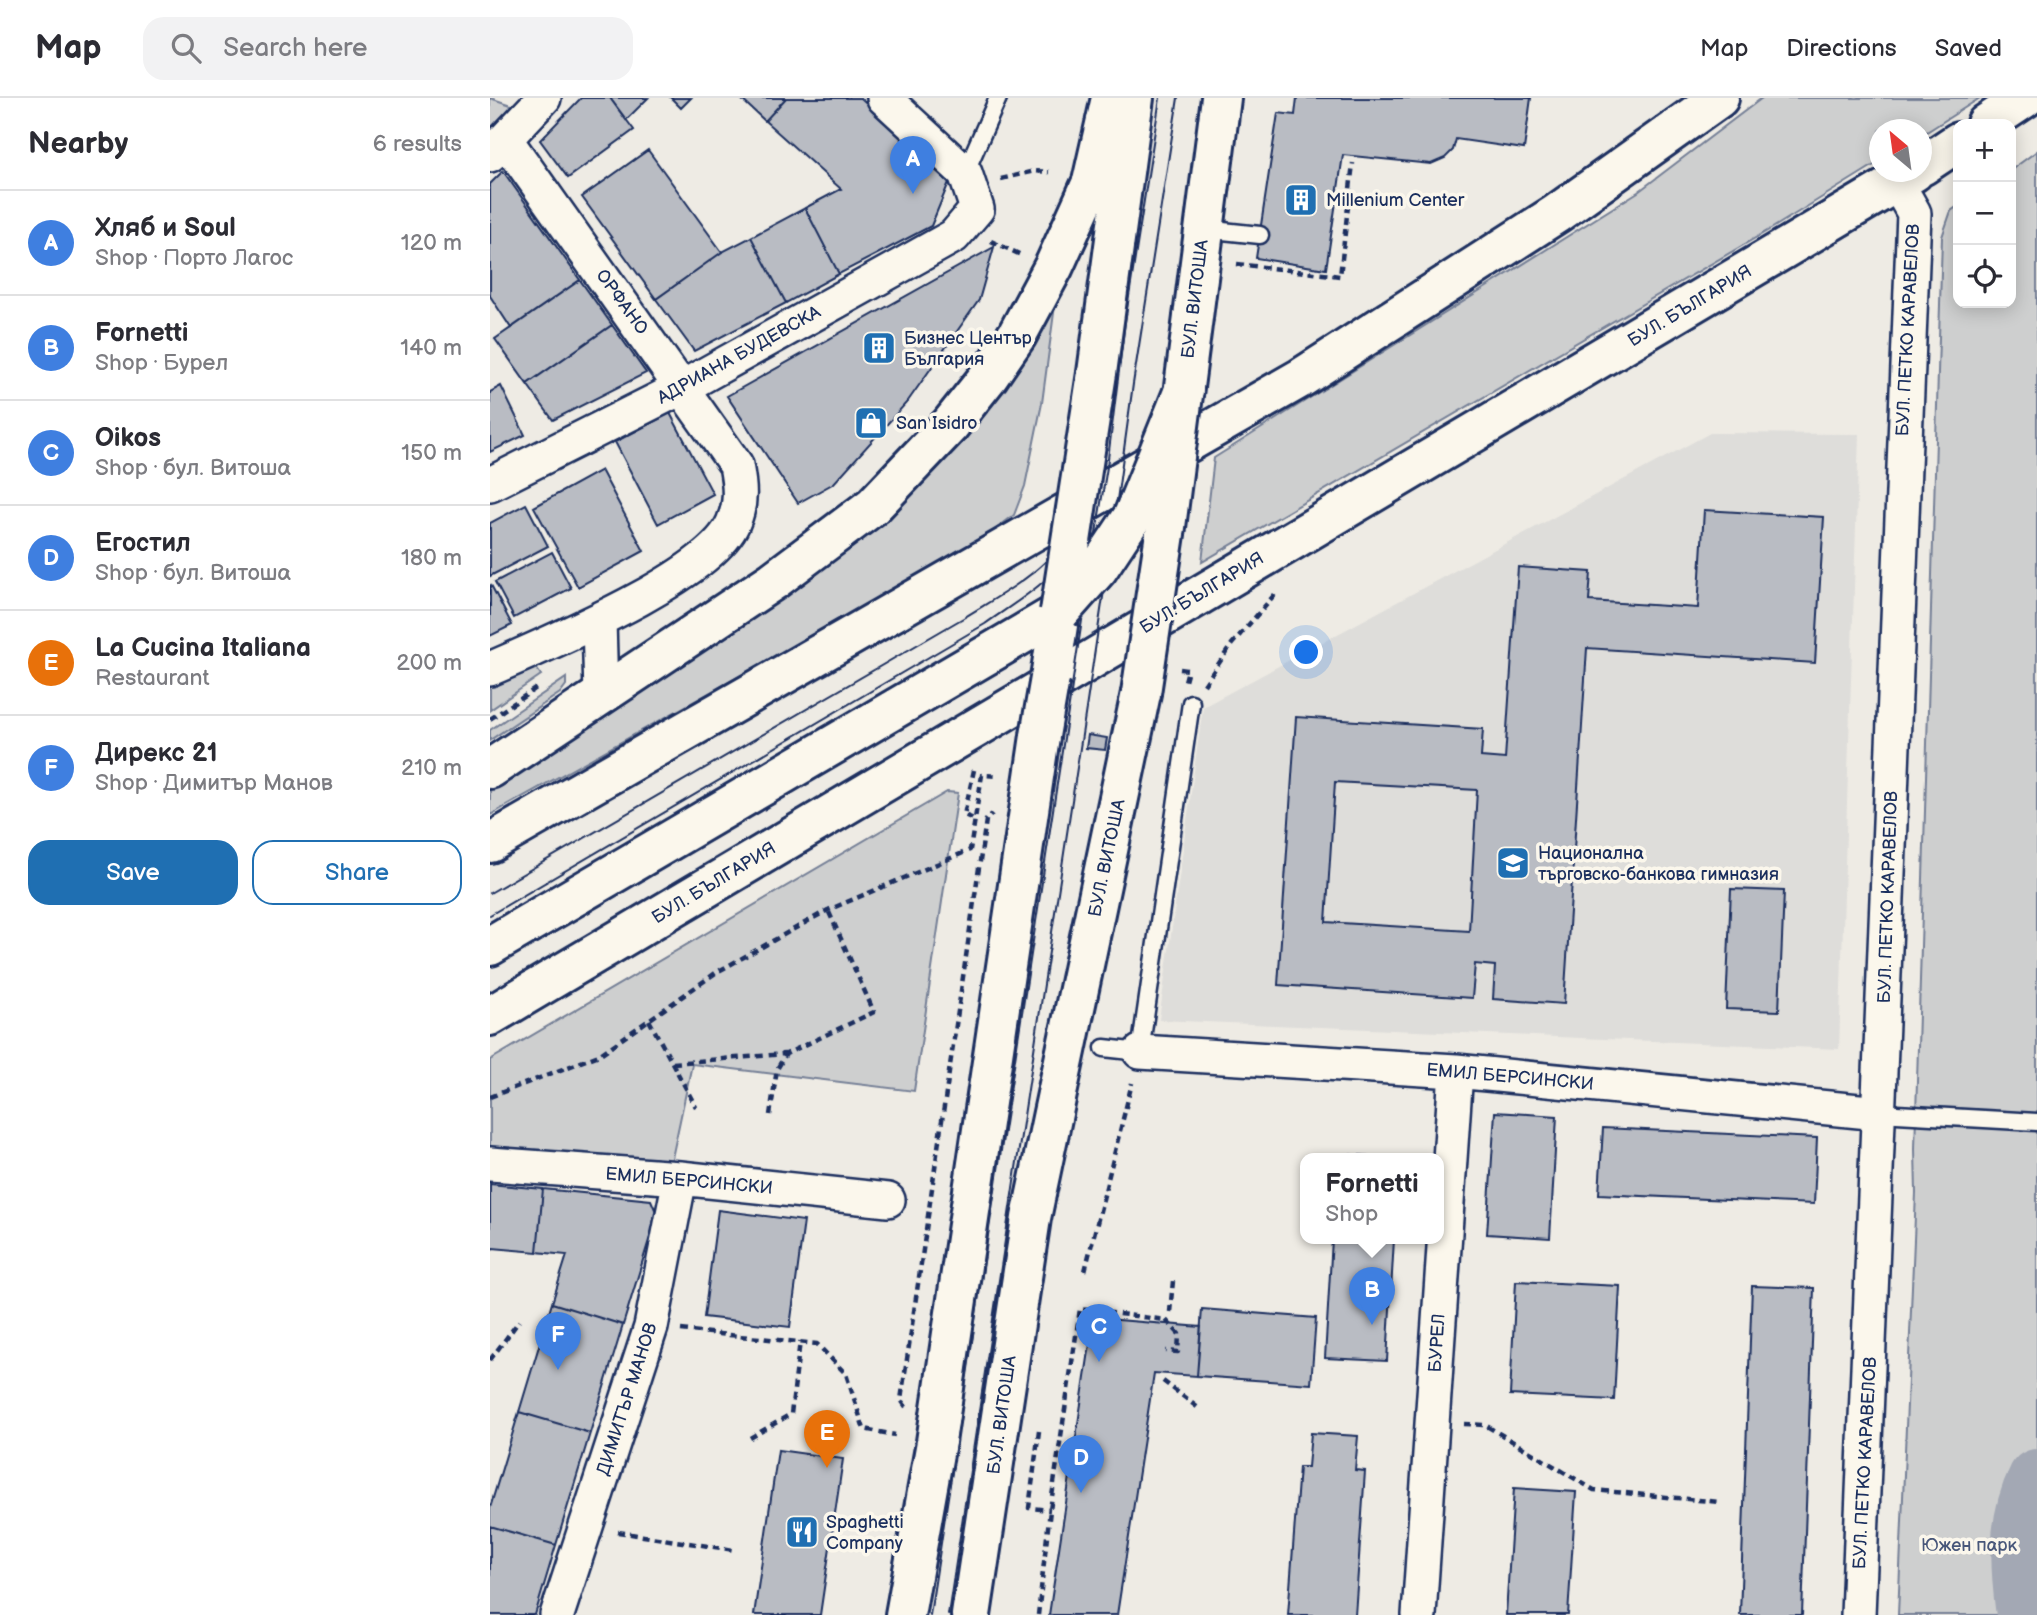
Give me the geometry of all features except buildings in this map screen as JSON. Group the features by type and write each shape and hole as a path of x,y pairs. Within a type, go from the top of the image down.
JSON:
{"main road":[{"path":"490,769 773,581 873,506 950,425 1010,345 1054,266 1091,182 1111,98"},
{"path":"905,1615 936,1442 1040,736 1105,318 1134,98"},
{"name":"БУЛ. ВИТОША","path":"971,1615 1031,1218 1142,692 1221,98"},
{"path":"490,843 1301,378 1556,214 1719,98"},
{"path":"1994,119 2025,98"},
{"name":"БУЛ. БЪЛГАРИЯ","path":"1932,159 1953,145"},
{"name":"БУЛ. БЪЛГАРИЯ","path":"490,1016 1896,182"},
{"path":"490,946 1060,612 1098,569 1133,516 1184,390"}],"street":[{"path":"498,147 544,98"},
{"path":"884,98 978,188"},
{"name":"ОРФАНО","path":"498,147 683,387 736,465 741,495 732,525 712,550 681,574 600,620"},
{"name":"БУЛ. ПЕТКО КАРАВЕЛОВ","path":"1858,1615 1880,1113 1903,435 1914,213 1912,182"},
{"name":"АДРИАНА БУДЕВСКА","path":"490,484 683,387 954,236 978,188"},
{"path":"490,669 600,620 601,696"},
{"name":"ЕМИЛ БЕРСИНСКИ","path":"1140,1052 1456,1071 1880,1113"},
{"name":"БУРЕЛ","path":"1419,1615 1456,1071"},
{"name":"ЕМИЛ БЕРСИНСКИ","path":"490,1164 680,1178 888,1200"},
{"name":"ДИМИТЪР МАНОВ","path":"557,1615 651,1327 680,1178"}],"lane":[{"path":"978,188 998,98"},
{"path":"1205,229 1260,235"},
{"path":"1104,1048 1140,1052 1191,703"},
{"path":"1880,1113 2037,1122"}],"path":[{"path":"1237,264 1340,276 1353,163"},
{"path":"978,188 1034,172 1049,172"},
{"path":"990,241 1020,255"},
{"path":"1191,703 1232,644 1277,593"},
{"path":"490,719 541,685"},
{"path":"974,770 964,815 975,820"},
{"path":"490,1097 599,1055 717,972 828,910 970,850 982,775"},
{"path":"901,1400 986,820 994,813"},
{"path":"673,1063 786,1054 874,1012 828,910"},
{"path":"649,1020 696,1107"},
{"path":"1085,1271 1140,1052"},
{"path":"770,1115 777,1069 786,1054"},
{"path":"1170,1312 1173,1281"},
{"path":"1038,1615 1050,1510 1080,1309 1166,1320 1179,1334 1178,1352 1166,1351"},
{"path":"490,1360 519,1321"},
{"path":"651,1327 817,1344 846,1374 863,1430 895,1435"},
{"path":"750,1438 791,1414 800,1341"},
{"path":"1163,1381 1197,1407"},
{"path":"1432,1422 1485,1425 1594,1490 1719,1502"},
{"path":"1039,1431 1029,1508 1050,1510"},
{"path":"586,1527 734,1550"}],"shaded area":[{"name":"Национална търговско-банкова гимназия","path":"1710,433 1859,434 1839,1049 1159,1020 1203,707"}],"green space":[{"path":"490,98 514,106 490,133"},
{"path":"1762,98 1980,98 1932,129 1932,119 1869,119 1869,168 1774,227 1202,562 1214,458 1638,192"},
{"name":"Южен парк","path":"2037,151 2037,1615 1898,1615 1916,1193 1915,1149 1942,237 1953,210 1953,308 2016,308 2016,166"},
{"path":"1057,290 1042,403 1025,486 1014,515 975,545 490,815 490,786 820,564"},
{"path":"532,662 541,675 490,710 490,683"},
{"path":"566,678 566,685 560,693 490,740 490,730"},
{"path":"947,792 958,793 914,1091 692,1064 668,1177 490,1164 490,1060"}],"waterway":[{"path":"2025,1615 2020,1545 2025,1511 2037,1478"}],"tram line":[{"path":"930,1615 1107,467 1125,322 1160,98"},
{"path":"948,1615 1178,98"},
{"path":"490,893 965,617 1027,577 1045,562 1064,532 1082,492 1107,414"},
{"path":"490,915 985,624 1030,592 1061,565 1081,535 1095,500"}],"place":[{"name":"Хляб и Soul","path":"913,194"},
{"name":"Millenium Center","path":"1301,200"},
{"name":"Бизнес Център България","path":"879,348"},
{"name":"San Isidro","path":"871,423"},
{"name":"Национална търговско-банкова гимназия","path":"1513,863"},
{"name":"Fornetti","path":"1372,1325"},
{"name":"Oikos","path":"1099,1362"},
{"name":"Дирекс 21","path":"558,1370"},
{"name":"La Cucina Italiana","path":"827,1468"},
{"name":"Егостил","path":"1081,1493"},
{"name":"Spaghetti Company","path":"802,1532"}]}
